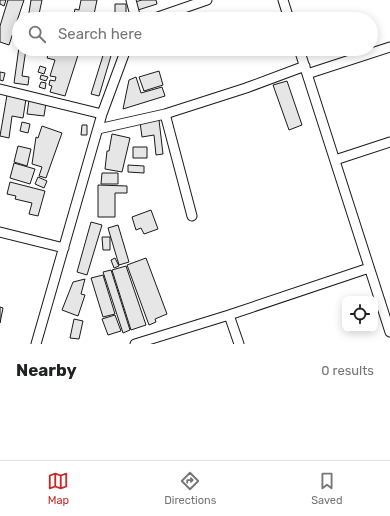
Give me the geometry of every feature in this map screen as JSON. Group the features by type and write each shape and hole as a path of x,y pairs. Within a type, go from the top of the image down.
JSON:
{"street":[{"path":"131,0 134,12"},
{"path":"169,12 207,0"},
{"path":"283,0 287,12"},
{"path":"378,50 390,47"},
{"path":"36,344 102,114 123,56"},
{"path":"301,56 390,332"},
{"path":"98,130 165,114 246,88 357,56"},
{"path":"0,89 102,114"},
{"path":"165,114 192,216"},
{"path":"335,160 390,142"},
{"path":"0,232 64,248"},
{"path":"135,344 229,315 369,268"},
{"path":"229,315 239,344"}],"building":[{"path":"0,0 6,0 4,6 0,4"},
{"path":"8,0 24,0 20,12 12,12 12,36 9,45 0,42 0,26"},
{"path":"31,0 42,0 39,12 29,12"},
{"path":"81,0 97,0 94,12 74,12 75,9 79,10"},
{"path":"142,0 156,0 157,4 138,10 135,2"},
{"path":"115,4 126,4 126,12 115,12"},
{"path":"18,56 25,56 22,76 29,77 28,85 14,83"},
{"path":"48,56 78,56 65,96 50,92 52,86 49,85 50,80 55,81 56,77 50,76 55,60 47,58"},
{"path":"103,56 111,56 99,96 91,94"},
{"path":"40,66 46,68 44,74 38,72"},
{"path":"159,71 163,85 144,91 139,77"},
{"path":"0,72 5,73 3,81 0,80"},
{"path":"41,75 48,77 46,81 40,79"},
{"path":"136,77 141,93 162,87 165,96 123,109 129,80"},
{"path":"287,81 302,125 289,130 273,85"},
{"path":"41,82 46,83 45,89 39,87"},
{"path":"7,95 26,99 23,118 12,116 9,138 0,136"},
{"path":"29,100 46,103 44,116 27,114"},
{"path":"159,120 163,154 156,155 154,135 142,137 140,122"},
{"path":"22,122 30,124 28,133 20,131"},
{"path":"82,125 87,125 87,135 81,135"},
{"path":"42,126 62,133 46,178 39,176 42,167 32,164 36,137 38,138"},
{"path":"112,134 130,138 122,172 105,169 107,151 109,151"},
{"path":"18,146 31,149 27,166 14,162"},
{"path":"133,147 147,147 147,158 133,158"},
{"path":"14,163 35,169 30,184 10,178"},
{"path":"128,165 144,166 144,173 128,172"},
{"path":"102,173 118,173 118,184 101,184"},
{"path":"38,177 47,181 44,188 35,184"},
{"path":"10,182 45,191 38,216 29,214 32,203 15,199 16,196 7,194"},
{"path":"98,185 127,186 127,193 115,193 115,217 98,217"},
{"path":"151,210 158,229 144,234 141,228 136,230 132,217"},
{"path":"91,222 102,225 87,275 77,272"},
{"path":"118,225 129,262 119,265 108,228"},
{"path":"102,237 110,237 110,250 103,250"},
{"path":"115,258 119,266 114,268 111,260"},
{"path":"146,258 167,314 155,319 156,322 149,325 127,265"},
{"path":"126,266 146,325 131,330 112,270"},
{"path":"111,270 130,330 123,333 103,272"},
{"path":"103,275 115,314 103,317 91,278"},
{"path":"85,279 81,294 85,295 78,316 62,310 73,282"},
{"path":"0,307 3,308 0,323"},
{"path":"115,315 121,331 108,335 102,319"},
{"path":"74,319 83,321 79,339 70,338"}]}
